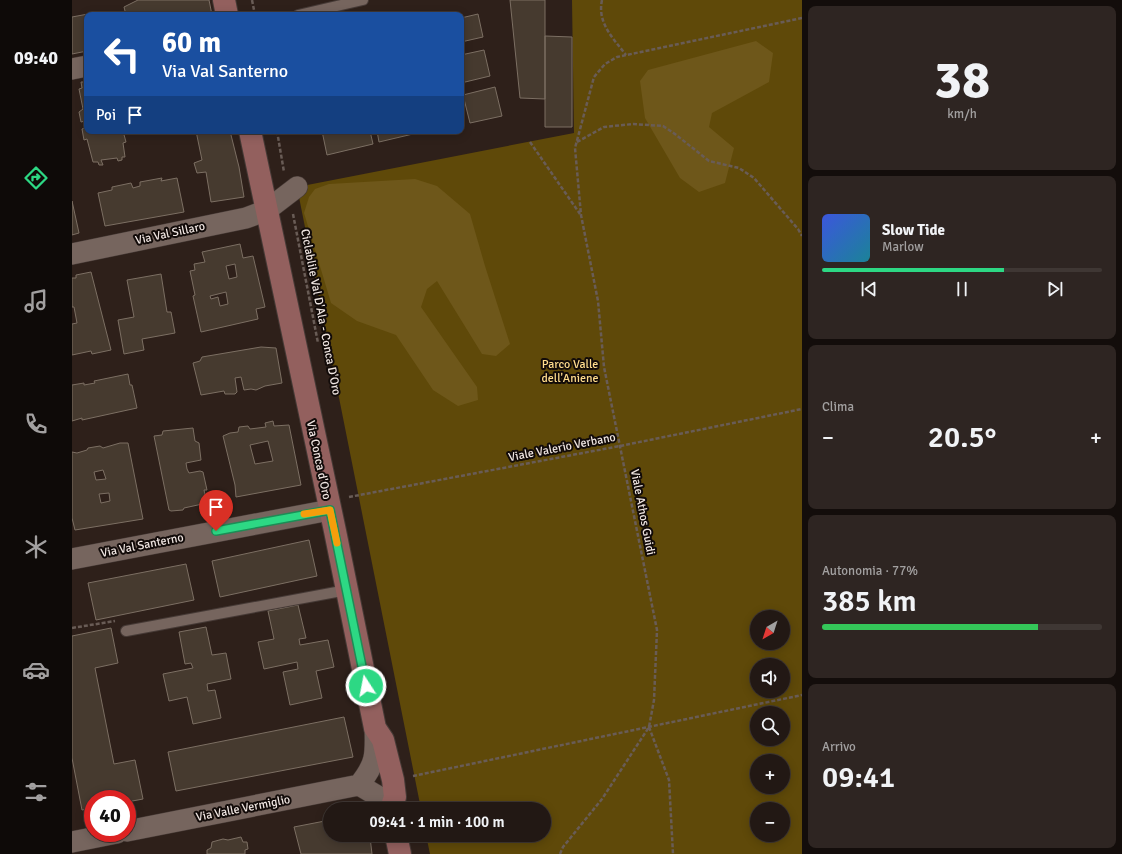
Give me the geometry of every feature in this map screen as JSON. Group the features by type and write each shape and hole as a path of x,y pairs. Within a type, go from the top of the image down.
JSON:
{"street":[{"path":"224,0 226,12"},
{"path":"72,69 84,67"},
{"name":"Via Conca d'Oro","path":"251,134 375,728 383,740 393,780 395,797 393,802"},
{"name":"Via Val Sillaro","path":"72,254 246,218 267,210 293,190"},
{"name":"Via Val Santerno","path":"72,559 330,510"},
{"path":"375,728 375,750 373,762 371,768 359,785 381,798 384,802"},
{"name":"Via Valle Vermiglio","path":"136,829 359,785"},
{"path":"72,842 84,840"},
{"path":"397,842 400,854"}],"lane":[{"path":"311,12 363,0"},
{"path":"126,632 346,590"}],"path":[{"path":"252,0 254,12"},
{"path":"602,0 601,13 607,32 626,55"},
{"path":"577,142 594,77 605,64 617,57 802,18"},
{"path":"577,142 604,127 633,124 663,126 709,161 739,168 754,178 798,229 802,236"},
{"name":"Ciclablile Val D'Ala - Conca D'Oro","path":"278,134 293,190 319,350"},
{"path":"530,142 581,214"},
{"name":"Viale Athos Guidi","path":"560,854 563,847 602,798 649,727 654,700 657,630 604,367 598,301 581,214 575,148 577,142"},
{"name":"Viale Valerio Verbano","path":"330,510 348,497 620,446 802,409"},
{"path":"72,628 108,622"},
{"path":"393,780 802,696"},
{"path":"649,727 668,780 673,854"}],"green space":[{"name":"Parco Valle dell'Aniene","path":"572,0 802,0 802,854 430,854 427,842 551,842 551,802 420,802 297,187 574,133"}],"shaded area":[{"path":"756,41 773,53 769,82 712,113 709,127 734,148 725,183 699,192 680,178 645,118 640,81 648,70"},
{"path":"415,179 437,186 470,214 510,344 496,356 482,354 437,281 427,289 421,307 477,387 478,400 458,406 433,390 396,335 357,321 331,303 304,213 309,197 315,189 329,184"}],"building":[{"path":"138,0 209,0 211,12 125,12 124,7"},
{"path":"510,0 545,0 545,99 520,98"},
{"path":"478,14 483,37 464,41 464,17"},
{"path":"84,15 84,52 72,54 72,17"},
{"path":"545,36 572,37 572,127 545,127"},
{"path":"484,50 490,76 464,82 464,54"},
{"path":"81,82 84,82 84,121 81,122 79,112 83,109 79,89 82,88"},
{"path":"495,87 502,116 470,123 464,95"},
{"path":"84,128 84,134 124,134 126,142 123,143 125,157 122,157 122,160 118,161 117,158 101,160 103,165 99,165 98,162 93,162 87,139 84,140 82,129"},
{"path":"197,134 231,134 239,167 244,197 211,202 206,172 197,173 194,163 202,160"},
{"path":"323,134 371,134 373,144 327,155"},
{"path":"378,134 413,134 379,142"},
{"path":"162,178 161,181 177,178 184,212 105,226 98,193 112,190 112,187 131,183 133,188 140,186 140,182"},
{"path":"72,201 79,233 72,235"},
{"path":"240,244 243,258 253,256 265,307 256,309 258,319 201,332 193,296 195,295 190,271 195,270 194,264 205,262 202,252","holes":["235,264 237,277 229,279 226,266","226,292 228,304 220,306 218,297 211,299 210,296"]},
{"path":"91,272 111,350 92,354 91,351 72,355 72,324 77,323 74,307 72,307 72,278 76,278 76,275"},
{"path":"161,274 167,312 171,312 175,333 142,339 144,350 124,354 118,320 134,317 127,280"},
{"path":"261,347 276,348 282,383 265,386 256,390 244,390 241,377 235,378 237,392 235,394 225,394 224,391 201,395 193,363 200,361 202,357"},
{"path":"128,374 137,408 72,421 72,385 95,383 94,381"},
{"path":"273,421 274,426 289,425 301,485 236,497 235,485 223,436 238,432 239,427 248,426 250,429 266,427 265,423","holes":["268,441 273,461 255,464 250,445"]},
{"path":"193,428 195,441 199,443 201,460 186,463 187,469 189,473 200,471 203,472 207,490 204,490 207,503 184,508 183,510 171,511 169,510 154,436 162,435 163,431"},
{"path":"120,443 128,443 143,519 75,530 72,518 72,452 77,453 87,450 88,448 100,446 103,448","holes":["103,470 106,479 96,480 94,472","109,493 110,501 101,503 99,494"]},
{"path":"309,540 317,576 220,597 212,561"},
{"path":"186,564 194,600 96,620 88,583"},
{"path":"298,605 306,638 299,639 300,645 328,640 334,667 316,671 322,698 290,705 283,672 298,669 297,662 264,669 258,642 274,639 268,611"},
{"path":"206,627 212,655 226,653 231,679 207,684 208,691 215,690 221,718 193,724 187,697 169,701 163,674 193,668 191,663 185,664 179,632"},
{"path":"111,628 118,663 95,668 114,764 135,760 143,799 136,800 136,790 84,790 84,810 82,810 72,758 72,636"},
{"path":"344,717 353,757 176,791 168,752"},
{"path":"323,821 323,842 371,842 372,854 301,854 294,827"},
{"path":"241,837 243,842 247,842 248,849 245,850 245,854 207,854 207,850 211,848 212,842"}],"slow traffic":[{"path":"304,514 330,510 337,543"}],"route":[{"path":"216,531 330,510 366,686"}]}
